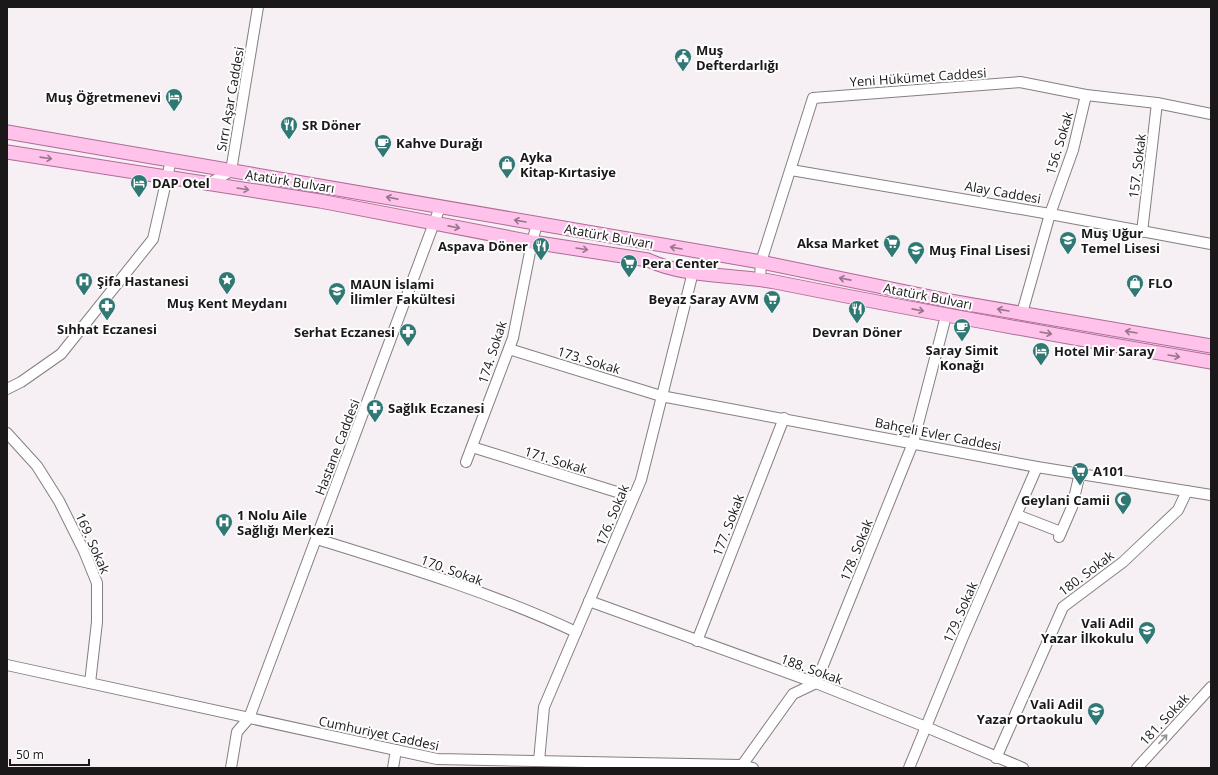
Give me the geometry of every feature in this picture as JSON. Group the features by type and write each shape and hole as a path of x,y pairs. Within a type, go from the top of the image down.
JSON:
{"main road":[{"name":"Atatürk Bulvarı","path":"7,132 337,188 440,208 761,262 943,299 1211,346"},
{"name":"Atatürk Bulvarı","path":"7,152 168,176 333,204 532,242 648,260 660,265 693,272 760,279 946,316 1211,362"}],"street":[{"name":"Sırrı Aşar Caddesi","path":"210,183 231,171 258,7"},
{"name":"Yeni Hükümet Caddesi","path":"760,279 761,262 814,98 1020,82 1086,95 1157,103 1211,114"},
{"name":"156. Sokak","path":"1022,313 1050,214 1073,150 1086,95"},
{"name":"157. Sokak","path":"1142,232 1157,103"},
{"path":"7,389 21,382 61,354 153,239 171,160"},
{"name":"Alay Caddesi","path":"790,170 1050,214 1211,244"},
{"name":"Hastane Caddesi","path":"249,718 436,224 440,208"},
{"name":"174. Sokak","path":"466,462 513,338 537,224"},
{"name":"176. Sokak","path":"539,761 544,707 640,480 693,272"},
{"name":"178. Sokak","path":"816,683 913,442 946,316"},
{"name":"173. Sokak","path":"509,349 662,396"},
{"name":"Bahçeli Evler Caddesi","path":"662,396 913,442 1038,467 1211,495"},
{"name":"177. Sokak","path":"697,640 784,418"},
{"name":"169. Sokak","path":"7,432 37,466 59,501 84,551 97,583 97,622 90,683"},
{"name":"171. Sokak","path":"472,447 633,497"},
{"name":"179. Sokak","path":"909,768 963,637 1038,467"},
{"path":"1017,515 1060,534 1072,507 1080,473"},
{"name":"180. Sokak","path":"996,758 1063,607 1123,562 1178,510 1187,491"},
{"name":"170. Sokak","path":"317,539 410,568 545,617 576,632"},
{"name":"188. Sokak","path":"589,601 816,683 1023,768"},
{"name":"Cumhuriyet Caddesi","path":"7,665 437,759 741,766 752,768"},
{"path":"741,766 793,694 816,683"},
{"name":"181. Sokak","path":"1137,768 1211,687"},
{"path":"231,768 236,732 249,718"},
{"path":"394,768 396,750"}],"place":[{"name":"Muş Defterdarlığı","path":"683,72"},
{"name":"Muş Öğretmenevi","path":"174,112"},
{"name":"SR Döner","path":"289,140"},
{"name":"Kahve Durağı","path":"383,158"},
{"name":"Ayka Kitap-Kırtasiye","path":"507,179"},
{"name":"DAP Otel","path":"139,198"},
{"name":"Muş Uğur Temel Lisesi","path":"1068,255"},
{"name":"Aksa Market","path":"892,258"},
{"name":"Aspava Döner","path":"541,261"},
{"name":"Muş Final Lisesi","path":"916,265"},
{"name":"Pera Center","path":"629,278"},
{"name":"Muş Kent Meydanı","path":"227,295"},
{"name":"Şifa Hastanesi","path":"84,296"},
{"name":"FLO","path":"1135,298"},
{"name":"MAUN İslami İlimler Fakültesi","path":"337,306"},
{"name":"Beyaz Saray AVM","path":"772,314"},
{"name":"Sıhhat Eczanesi","path":"107,321"},
{"name":"Devran Döner","path":"857,324"},
{"name":"Saray Simit Konağı","path":"962,342"},
{"name":"Serhat Eczanesi","path":"408,347"},
{"name":"Hotel Mir Saray","path":"1041,366"},
{"name":"Sağlık Eczanesi","path":"375,423"},
{"name":"A101","path":"1080,486"},
{"name":"Geylani Camii","path":"1123,515"},
{"name":"1 Nolu Aile Sağlığı Merkezi","path":"224,537"},
{"name":"Vali Adil Yazar İlkokulu","path":"1147,645"},
{"name":"Vali Adil Yazar Ortaokulu","path":"1096,726"}]}
